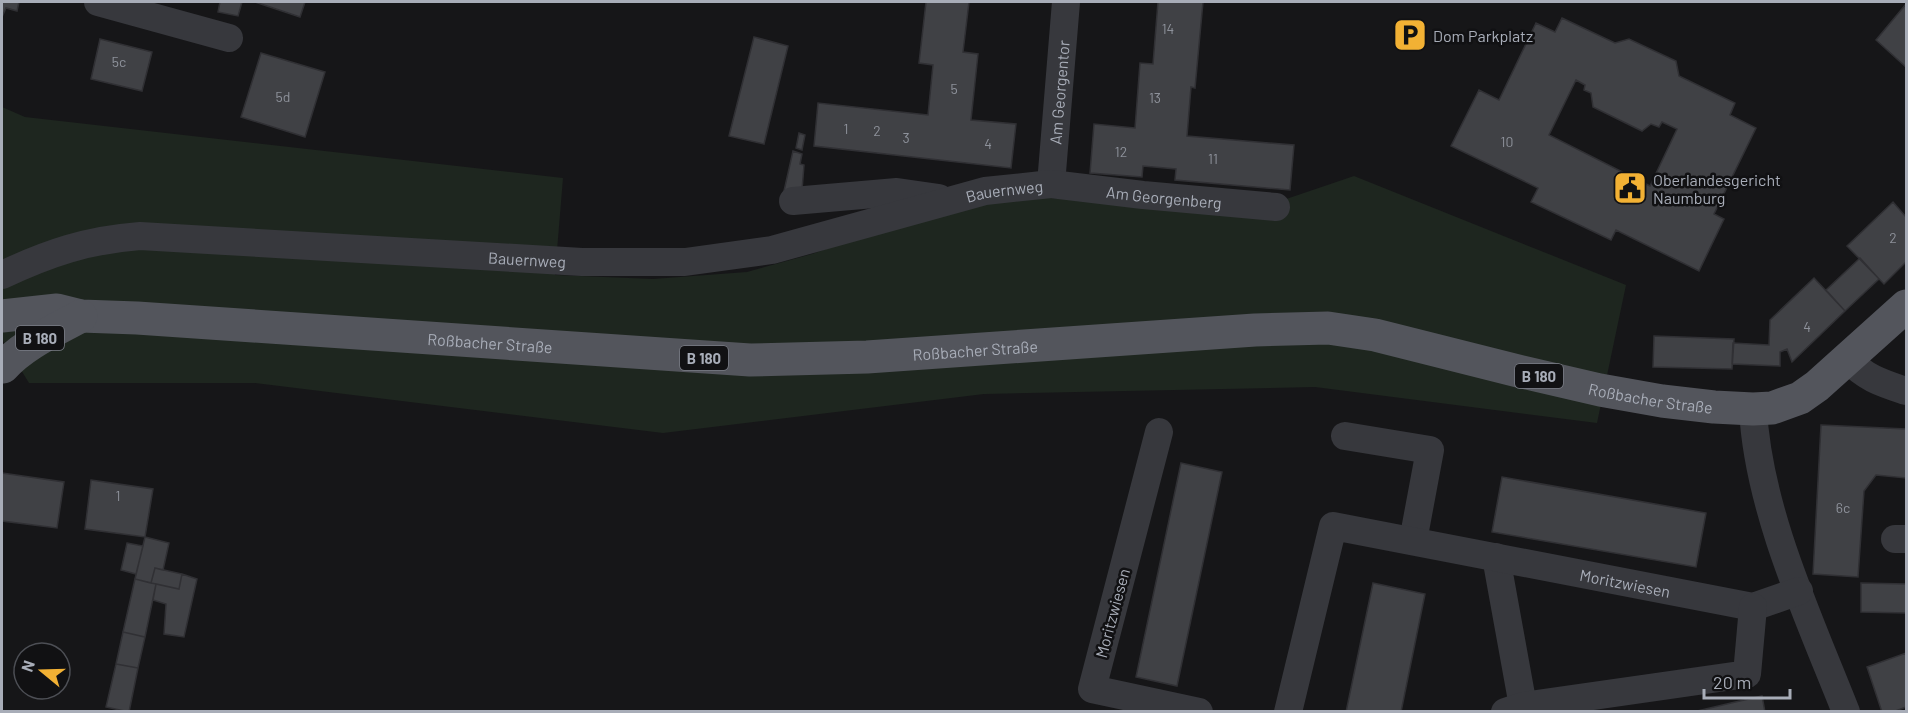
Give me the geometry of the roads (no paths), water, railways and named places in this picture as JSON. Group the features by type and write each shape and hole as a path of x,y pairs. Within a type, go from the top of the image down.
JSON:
{"main road":[{"name":"B 180","path":"1848,358 1906,306"},
{"name":"Roßbacher Straße","path":"2,316 57,310 81,316 750,360 867,357 1256,330 1328,328 1375,334 1600,390 1704,406 1753,409 1772,408 1800,398 1848,358"},
{"name":"Roßbacher Straße","path":"2,363 39,338 81,316"}],"street":[{"path":"98,2 229,38"},
{"name":"Am Georgentor","path":"1051,184 1066,2"},
{"name":"Bauernweg","path":"2,275 36,259 85,243 113,238 140,237 582,262 685,262 772,250 985,190 1051,184"},
{"name":"Am Georgenberg","path":"1051,184 1276,207"},
{"path":"793,201 897,192 950,200"},
{"path":"1848,358 1860,372 1906,391"},
{"path":"1753,409 1754,434 1778,532 1846,711"},
{"name":"Moritzwiesen","path":"1159,432 1092,689 1199,711"},
{"path":"1346,436 1430,450 1413,542"},
{"name":"Moritzwiesen","path":"1288,711 1333,526 1753,607"},
{"path":"1496,557 1514,709 1747,674 1753,607 1799,591"}],"place":[{"name":"Dom Parkplatz","path":"1410,35"},
{"name":"Oberlandesgericht Naumburg","path":"1630,188"}]}
